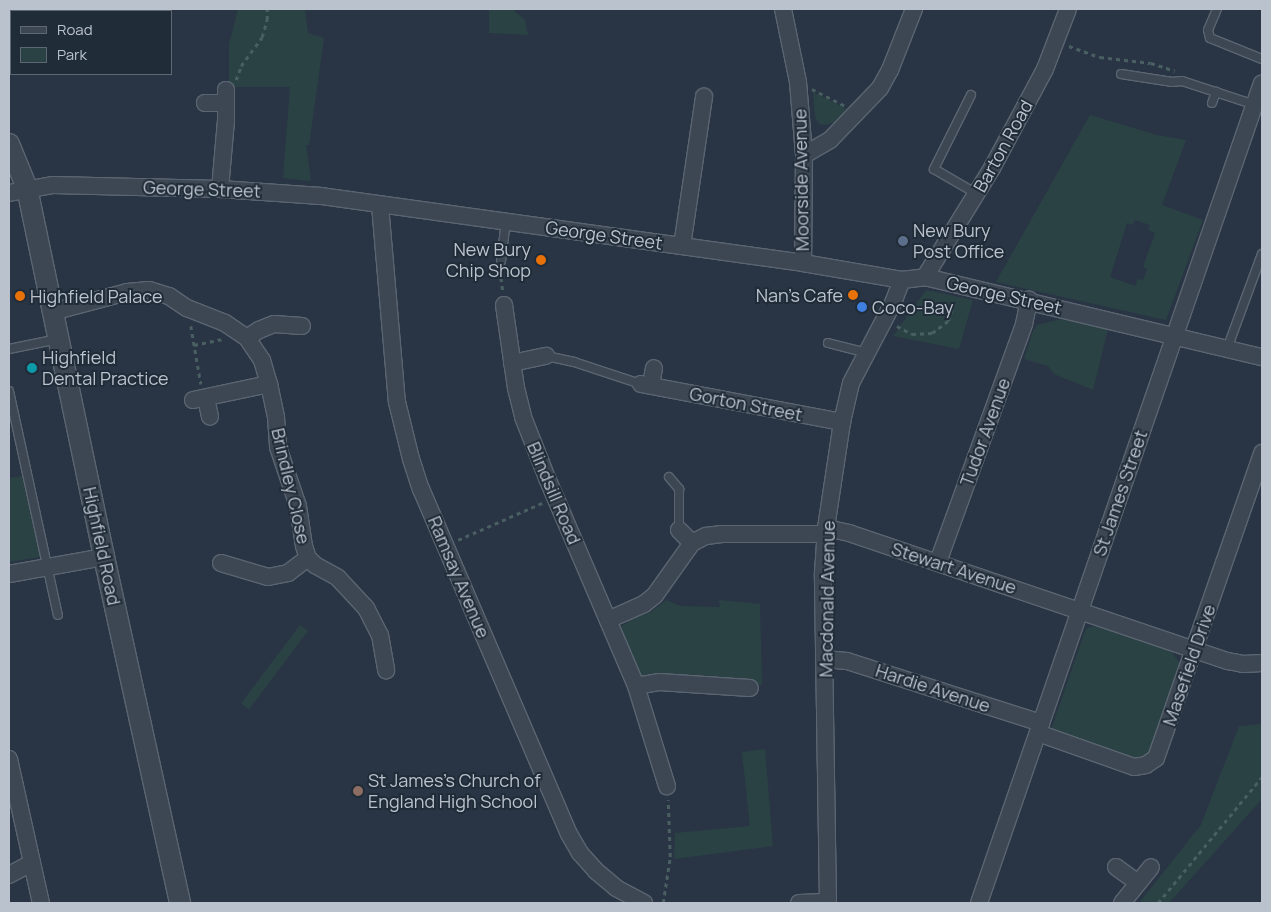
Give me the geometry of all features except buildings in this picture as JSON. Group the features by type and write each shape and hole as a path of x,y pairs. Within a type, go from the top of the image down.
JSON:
{"street":[{"name":"Moorside Avenue","path":"783,9 798,82 804,155 803,262"},
{"path":"804,155 830,140 880,88 890,70 914,9"},
{"name":"Barton Road","path":"925,277 977,194 1045,69 1068,9"},
{"name":"St James Street","path":"979,903 1262,83"},
{"path":"205,102 226,97 220,189"},
{"path":"682,246 704,97"},
{"name":"Highfield Road","path":"9,144 18,190 52,312 180,903"},
{"name":"George Street","path":"18,190 53,185 220,189 293,193 803,262 902,280 925,277 1029,300 1262,357"},
{"name":"Ramsay Avenue","path":"380,205 397,402 410,459 445,546 569,834 580,853 596,871 616,888 644,903"},
{"name":"Macdonald Avenue","path":"828,903 824,659 826,531 842,422 851,383 885,318 902,280"},
{"name":"Brindley Close","path":"52,312 127,292 149,290 169,296 187,308 225,323 245,336 262,360 269,384 276,417 278,447 298,506 304,546 308,558 315,565 338,578 366,608 380,634 386,670"},
{"name":"Tudor Avenue","path":"938,562 1024,324 1029,300"},
{"name":"Blindsill Road","path":"504,305 512,363 523,417 555,498 636,686 667,786"},
{"path":"245,336 270,326 292,322"},
{"path":"512,363 546,356"},
{"path":"646,385 654,368"},
{"path":"210,417 201,399 269,384"},
{"name":"Gorton Street","path":"646,385 842,422"},
{"name":"Masefield Drive","path":"1039,728 1127,765 1146,765 1159,752 1262,453"},
{"path":"679,530 692,543"},
{"path":"608,620 644,604 655,595 692,543 706,536 826,531"},
{"name":"Stewart Avenue","path":"826,531 849,533 1194,650 1243,664 1262,663"},
{"path":"9,574 104,557"},
{"name":"Brindley Close","path":"221,563 240,576 268,577 288,573 308,558"},
{"name":"Hardie Avenue","path":"824,659 847,661 1039,728"},
{"path":"636,686 659,682 750,688"},
{"path":"9,759 15,815 32,863 41,903"},
{"path":"9,875 32,863"},
{"path":"1116,867 1138,883"},
{"path":"1122,903 1151,867"},
{"path":"800,903 828,903"}],"lane":[{"path":"1217,9 1208,30 1210,38 1262,59"},
{"path":"1121,74 1172,82 1182,81 1255,105"},
{"path":"1212,102 1216,92"},
{"path":"971,95 934,169 977,194"},
{"path":"501,261 506,221"},
{"path":"1227,349 1262,254"},
{"path":"9,349 58,339"},
{"path":"828,343 867,353"},
{"path":"546,356 574,362 646,385"},
{"path":"9,391 58,615"},
{"path":"669,477 679,489 679,530"}],"path":[{"path":"226,97 233,88 241,66 262,37 267,20 267,9"},
{"path":"1056,42 1100,57 1152,63 1177,72"},
{"path":"798,82 858,112"},
{"path":"501,261 504,305"},
{"path":"885,318 912,334 932,333 941,329 953,311 956,284"},
{"path":"187,308 201,399"},
{"path":"194,345 245,336"},
{"path":"445,546 555,498"},
{"path":"1158,903 1262,778"},
{"path":"663,903 670,857 667,786"}],"green space":[{"path":"238,9 305,9 308,33 324,38 309,145 306,145 311,181 283,178 290,87 236,87 229,84 229,44"},
{"path":"489,9 512,9 525,20 528,35 489,33"},
{"path":"813,92 847,109 835,122 826,125 819,124 815,117"},
{"path":"1090,115 1157,135 1186,140 1162,205 1203,220 1166,320 996,282","holes":["1135,220 1150,225 1148,230 1155,233 1143,267 1147,269 1143,280 1138,279 1135,286 1110,277 1127,223 1133,225"]},
{"path":"926,290 973,300 959,349 893,336"},
{"path":"1061,319 1108,329 1093,390 1054,374 1048,366 1024,359 1033,331 1037,325"},
{"path":"22,476 40,557 9,562 9,478"},
{"path":"666,600 680,606 720,607 719,600 760,604 762,685 642,680 621,627 633,618 651,612"},
{"path":"300,625 308,631 249,709 241,703"},
{"path":"1099,626 1169,649 1179,662 1179,668 1152,752 1147,757 1134,760 1051,730 1085,631 1089,627"},
{"path":"1262,724 1262,799 1169,903 1139,903 1201,825 1239,726"},
{"path":"765,749 773,846 674,859 675,833 750,826 742,752"}],"place":[{"name":"New Bury Post Office","path":"903,241"},
{"name":"New Bury Chip Shop","path":"541,260"},
{"name":"Nan's Cafe","path":"853,295"},
{"name":"Highfield Palace","path":"20,296"},
{"name":"Coco-Bay","path":"862,307"},
{"name":"Highfield Dental Practice","path":"32,368"},
{"name":"St James's Church of England High School","path":"358,791"}]}
